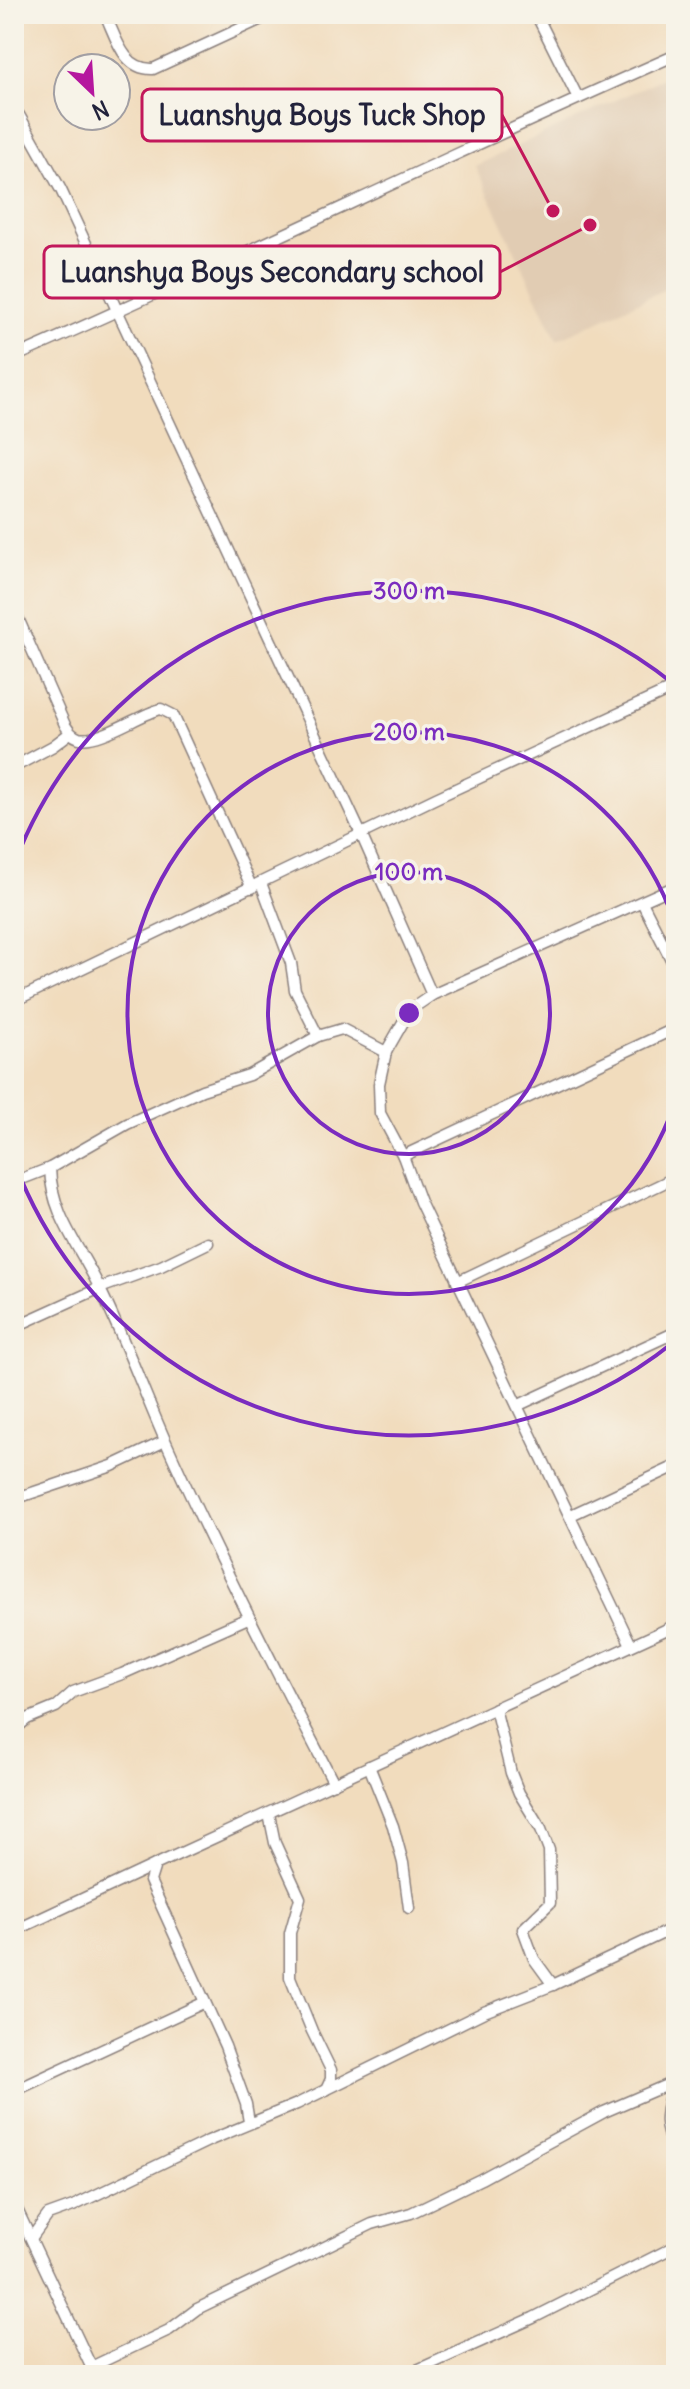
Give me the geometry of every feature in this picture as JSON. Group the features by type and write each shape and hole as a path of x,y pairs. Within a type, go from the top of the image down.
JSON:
{"street":[{"path":"105,14 128,61 145,70 272,14"},
{"path":"536,14 578,98"},
{"path":"14,357 676,55"},
{"path":"14,113 19,115 61,190 361,834 432,995"},
{"path":"14,609 70,733 76,738 85,739 161,709 171,712 257,885 291,963 295,990 318,1036"},
{"path":"14,1001 676,687"},
{"path":"14,767 70,733"},
{"path":"631,1645 519,1405 457,1282 420,1202 403,1156 380,1113 379,1084 386,1052 410,1010 432,995 676,886"},
{"path":"642,902 676,969"},
{"path":"403,1156 676,1028"},
{"path":"14,1182 50,1168 127,1124 202,1090 249,1075 318,1036 342,1029 386,1052"},
{"path":"50,1168 50,1189 58,1211 100,1288 165,1441 248,1618 334,1783"},
{"path":"457,1282 676,1177"},
{"path":"14,1327 100,1288 161,1266 208,1243"},
{"path":"519,1405 676,1332"},
{"path":"14,1499 112,1466 165,1441"},
{"path":"571,1515 676,1466"},
{"path":"14,1730 27,1719 56,1707 73,1692 122,1674 248,1618"},
{"path":"14,1931 676,1625"},
{"path":"495,1708 511,1773 549,1850 550,1903 523,1929 534,1959 553,1985"},
{"path":"369,1766 393,1826 403,1863 409,1908"},
{"path":"269,1814 275,1843 300,1898 290,1933 290,1977 331,2070 326,2090"},
{"path":"155,1865 150,1881 225,2046 246,2104 249,2122"},
{"path":"32,2237 48,2215 326,2090 484,2012 553,1985 676,1927"},
{"path":"14,2091 203,2003"},
{"path":"675,2082 664,2116 666,2134 676,2152"},
{"path":"14,2203 93,2371 169,2330 197,2309 372,2224 411,2213 604,2112 675,2082"},
{"path":"406,2375 533,2318 676,2246"}],"shaded area":[{"path":"676,72 676,284 557,340 475,166"}],"place":[{"name":"Luanshya Boys Tuck Shop","path":"553,211"},
{"name":"Luanshya Boys Secondary school","path":"590,225"}]}
